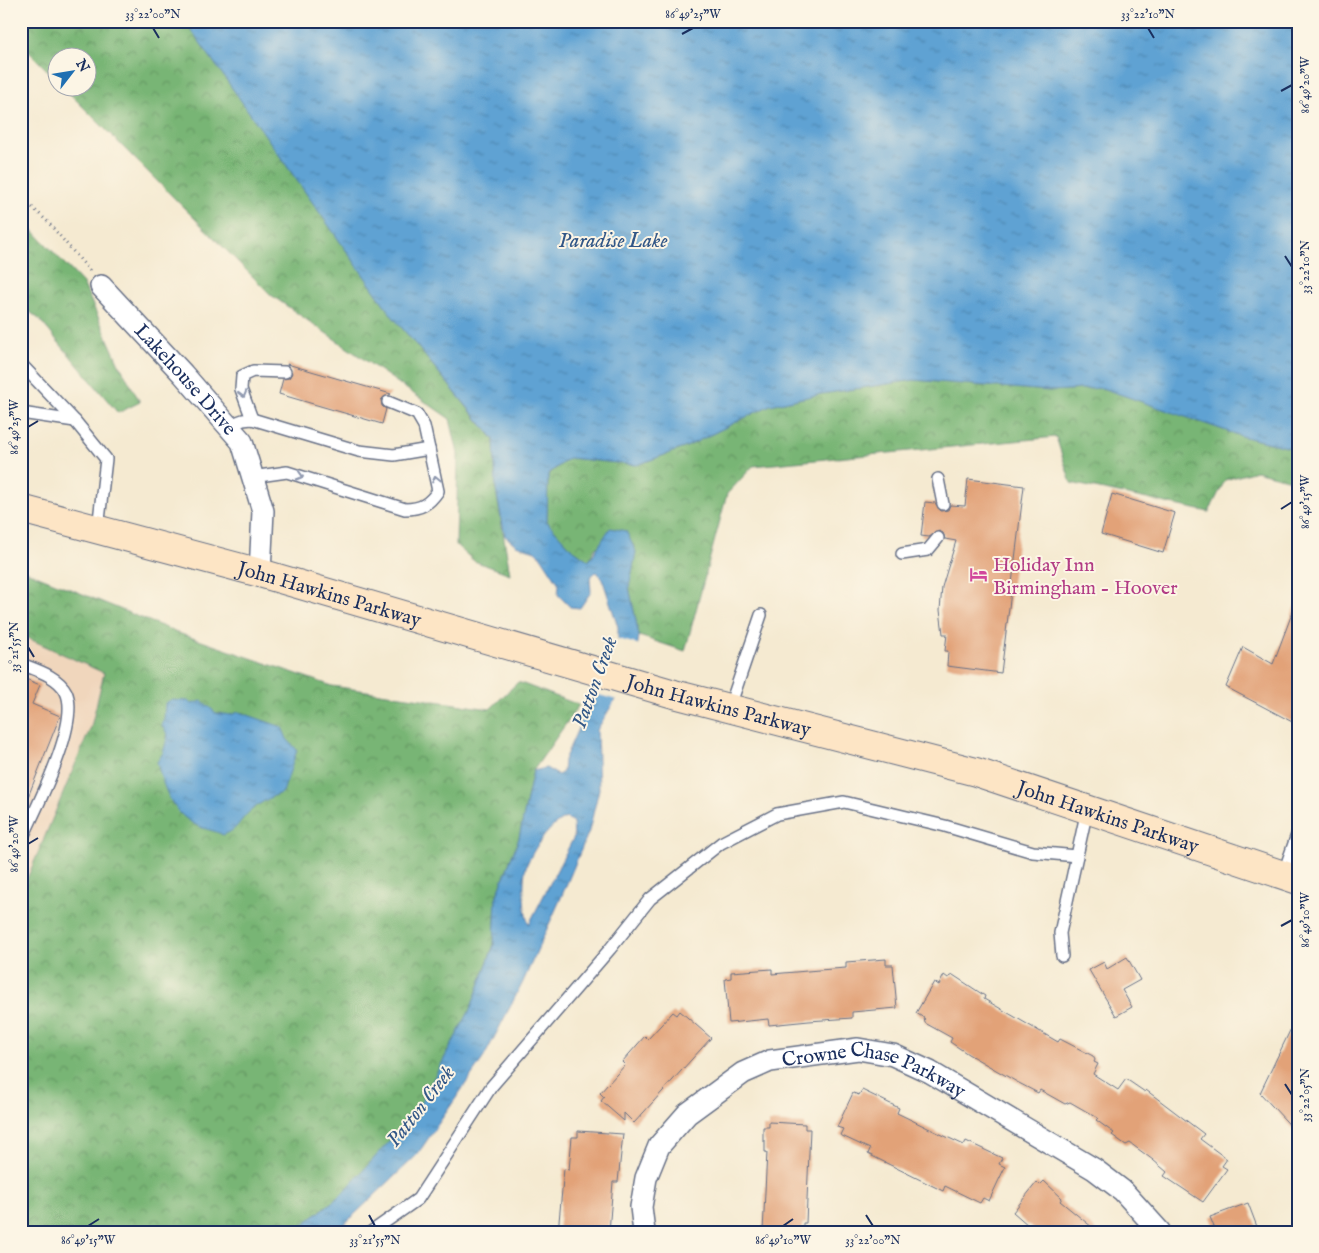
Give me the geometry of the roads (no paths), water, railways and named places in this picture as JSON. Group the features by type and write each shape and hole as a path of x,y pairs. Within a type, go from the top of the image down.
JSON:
{"main road":[{"name":"John Hawkins Parkway","path":"21,509 260,573 674,694 976,772 1290,878"}],"street":[{"name":"Lakehouse Drive","path":"101,286 183,374 242,442 263,511 260,573"},
{"name":"Crowne Chase Parkway","path":"644,1232 641,1207 646,1178 658,1146 687,1114 743,1072 770,1061 858,1049 893,1055 930,1072 1094,1169 1123,1191 1160,1232"}],"lane":[{"path":"21,364 75,421 106,459 98,529"},
{"path":"252,419 241,390 242,376 253,372 285,372"},
{"path":"252,477 287,472 405,509 418,509 431,501 438,491 424,426 417,414 388,402"},
{"path":"21,413 75,421"},
{"path":"228,426 243,420 252,419 359,451 394,455 429,449"},
{"path":"938,479 944,504"},
{"path":"902,554 928,550 938,538"},
{"path":"729,709 761,615"},
{"path":"21,664 50,676 56,681 66,692 70,713 65,739 21,841"},
{"path":"371,1232 418,1199 491,1086 610,949 650,899 721,843 777,814 844,802 944,826 1034,852 1077,856"},
{"path":"1062,956 1060,933 1087,810"},
{"path":"1290,878 1298,832"}],"water":[{"name":"Paradise Lake","path":"185,21 1298,21 1298,447 1291,448 1241,436 1102,388 1050,391 914,380 821,394 770,405 686,447 637,465 569,458 548,474 547,522 571,548 589,561 610,528 626,531 636,552 629,587 639,636 634,668 597,730 599,789 589,831 522,984 484,1057 417,1155 336,1232 294,1232 341,1195 416,1112 471,1008 494,945 496,898 519,838 533,771 546,768 558,775 563,772 564,760 618,638 618,627 602,578 596,572 590,577 591,592 580,608 570,607 558,595 559,584 542,558 535,551 516,545 505,536 496,490 494,439 393,317","holes":["566,818 573,822 574,837 529,924 525,912 524,894 524,877 527,864 548,831"]},
{"path":"171,700 188,701 191,704 202,701 216,713 230,715 239,712 282,727 287,739 297,750 283,792 257,806 235,828 223,835 189,821 170,799 157,762 163,753 168,735 161,724 164,720 165,703"}],"place":[{"name":"Holiday Inn Birmingham - Hoover","path":"979,575"}],"water label":[{"name":"Patton Creek","path":"594,682"},
{"name":"Patton Creek","path":"420,1106"}]}
